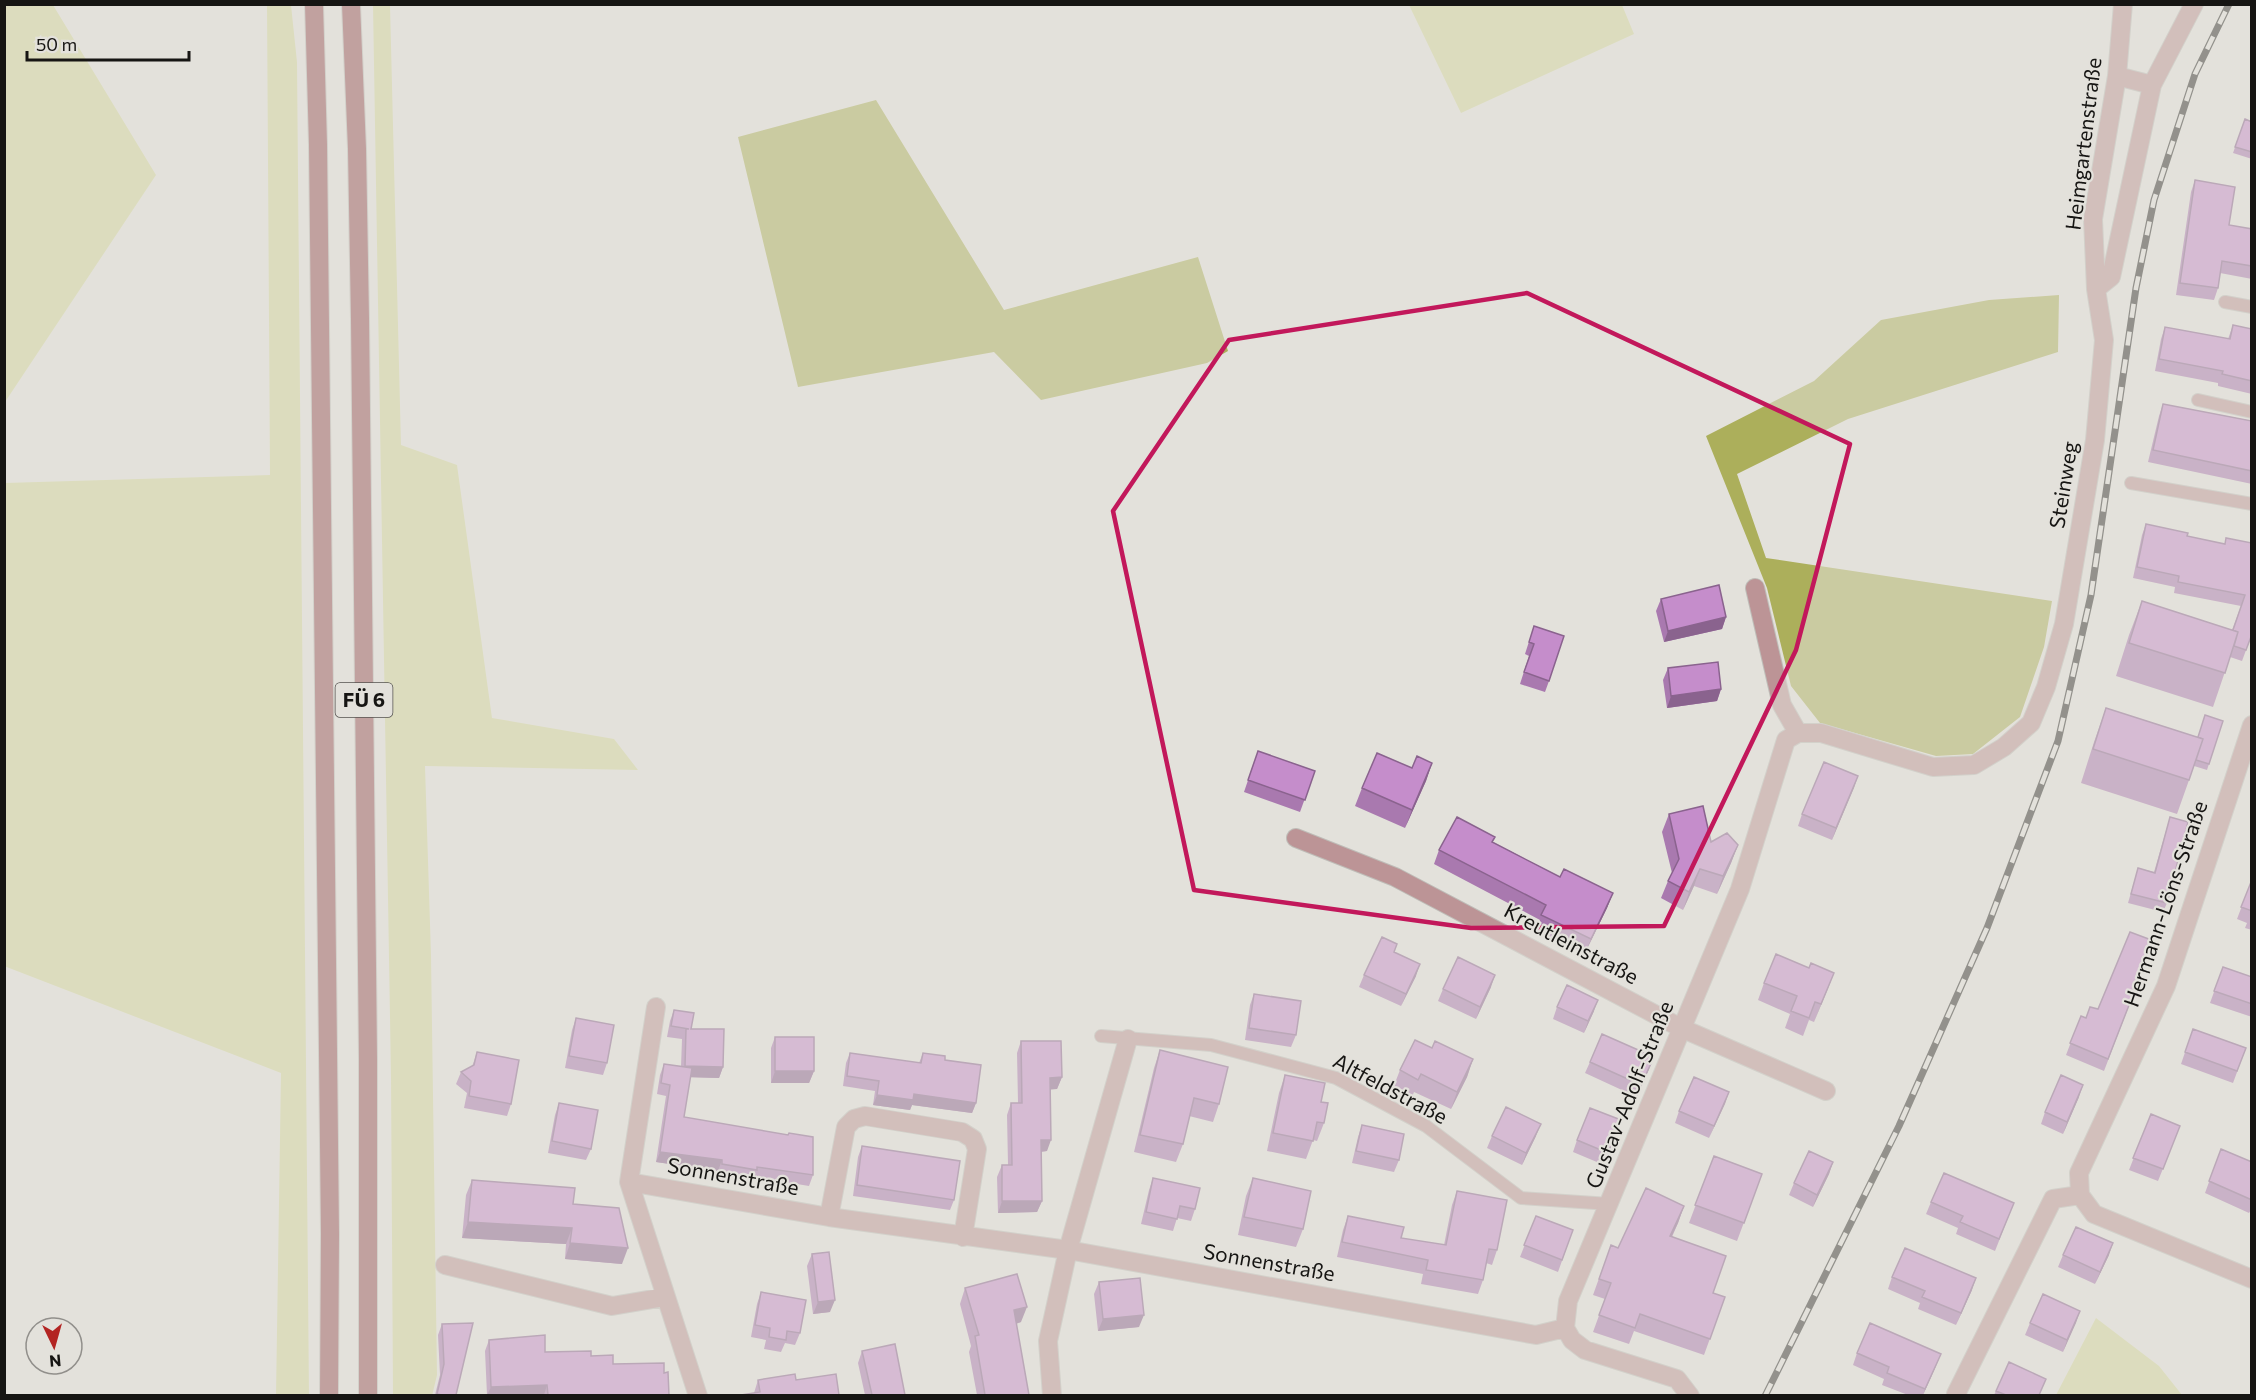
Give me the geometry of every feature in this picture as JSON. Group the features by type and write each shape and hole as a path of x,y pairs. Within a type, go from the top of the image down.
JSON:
{"main road":[{"name":"FÜ 6","path":"314,4 318,157 330,1234 329,1395"},
{"name":"FÜ 6","path":"351,4 357,149 360,379 368,1059 368,1395"}],"street":[{"name":"Heimgartenstraße","path":"2096,289 2093,219 2117,76 2123,4"},
{"path":"2096,289 2111,277 2152,85 2194,4"},
{"path":"2117,76 2152,85"},
{"name":"Steinweg","path":"1792,736 1821,733 1934,767 1974,765 2004,747 2031,723 2046,687 2064,624 2095,440 2104,340 2096,289"},
{"path":"1755,588 1782,705 1792,736"},
{"name":"Hermann-Löns-Straße","path":"2080,1195 2079,1173 2166,986 2252,725"},
{"name":"Gustav-Adolf-Straße","path":"1565,1328 1568,1301 1740,890 1792,736"},
{"name":"Kreutleinstraße","path":"1296,838 1395,877 1681,1028 1826,1090"},
{"path":"656,1007 629,1182 698,1395"},
{"path":"1052,1395 1048,1341 1068,1250 1128,1039"},
{"path":"829,1217 846,1126 854,1119 865,1116 962,1132 974,1139 977,1149 963,1237"},
{"name":"Sonnenstraße","path":"629,1182 829,1217 1068,1250 1536,1335 1565,1328"},
{"path":"1958,1395 1956,1394 2054,1199 2080,1195 2094,1214 2252,1279"},
{"path":"445,1265 612,1306 665,1297"},
{"path":"1565,1328 1572,1340 1585,1350 1677,1379 1690,1395"}],"lane":[{"path":"2225,302 2252,307"},
{"path":"2198,400 2252,412"},
{"path":"2131,483 2252,504"},
{"name":"Altfeldstraße","path":"1101,1036 1211,1045 1336,1078 1426,1126 1521,1198 1610,1204"}],"highlighted area":[{"path":"1527,293 1850,444 1796,650 1664,926 1471,928 1194,890 1113,511 1229,340"}],"green space":[{"path":"5,4 53,5 156,175 5,402"},
{"path":"267,5 291,5 297,62 309,1396 276,1395 281,1073 4,966 5,483 270,475"},
{"path":"373,5 390,5 401,445 457,465 492,718 614,739 638,770 425,766 431,955 437,1375 432,1396 393,1395 391,1077"},
{"path":"1409,5 1622,5 1634,34 1461,113"},
{"path":"876,100 1004,310 1198,257 1228,351 1207,363 1041,400 994,352 798,387 738,137"},
{"path":"2059,295 2058,352 1848,419 1737,474 1766,558 2052,601 2044,647 2020,717 1973,754 1936,756 1820,723 1791,686 1767,588 1706,436 1814,381 1881,320 1989,300"},
{"path":"2096,1318 2159,1366 2182,1395 2056,1395"}],"building":[{"path":"2245,119 2252,122 2252,152 2235,147"},
{"path":"2195,180 2235,187 2229,225 2252,229 2252,266 2222,261 2218,288 2180,283"},
{"path":"2233,325 2252,329 2252,381 2222,374 2223,371 2159,359 2165,327 2230,339"},
{"path":"2163,404 2252,421 2252,471 2153,450"},
{"path":"2146,524 2225,544 2226,538 2252,543 2252,634 2246,650 2234,646 2238,632 2233,630 2245,595 2178,582 2179,576 2137,567"},
{"path":"1719,585 1726,617 1668,631 1661,599"},
{"path":"2142,601 2238,632 2225,673 2129,643"},
{"path":"1534,626 1564,636 1549,681 1524,672 1534,644 1529,642"},
{"path":"1718,662 1721,689 1671,696 1668,668"},
{"path":"2106,708 2203,739 2189,780 2093,749"},
{"path":"2205,715 2223,721 2209,764 2196,760 2203,739 2198,737"},
{"path":"1258,751 1315,771 1305,800 1248,780"},
{"path":"1377,753 1412,768 1417,756 1432,763 1412,810 1362,788"},
{"path":"1824,762 1858,776 1836,828 1802,814"},
{"path":"1703,806 1711,842 1727,833 1738,845 1723,876 1700,869 1689,892 1668,881 1679,859 1669,814"},
{"path":"1457,817 1495,837 1492,842 1560,877 1564,869 1613,893 1591,939 1541,915 1546,905 1439,850"},
{"path":"2170,817 2188,822 2167,903 2131,894 2138,868 2155,873"},
{"path":"2252,883 2252,911 2241,907"},
{"path":"2130,932 2154,941 2108,1059 2070,1043 2081,1016 2086,1018 2090,1007 2098,1009"},
{"path":"1382,937 1397,944 1394,952 1420,964 1406,994 1364,975"},
{"path":"1776,954 1809,968 1811,963 1834,973 1821,1004 1815,1002 1809,1018 1791,1011 1797,996 1764,983"},
{"path":"1458,957 1495,975 1480,1007 1443,989"},
{"path":"2223,967 2252,977 2252,1004 2214,991"},
{"path":"1567,985 1598,1000 1588,1021 1557,1007"},
{"path":"1254,994 1301,1001 1296,1035 1249,1028"},
{"path":"674,1010 694,1013 691,1029 724,1029 723,1067 685,1066 686,1029 689,1029 671,1026"},
{"path":"576,1018 614,1025 607,1063 569,1056"},
{"path":"2193,1029 2246,1048 2237,1071 2185,1052"},
{"path":"1602,1034 1654,1057 1641,1085 1590,1062"},
{"path":"775,1037 814,1037 814,1071 775,1071"},
{"path":"1415,1040 1432,1048 1435,1041 1473,1059 1457,1092 1421,1074 1418,1080 1400,1070"},
{"path":"1021,1041 1061,1041 1062,1077 1050,1078 1051,1140 1041,1140 1042,1201 1002,1201 1002,1165 1012,1165 1011,1103 1022,1103"},
{"path":"1160,1050 1228,1067 1219,1104 1194,1098 1183,1144 1140,1135"},
{"path":"477,1052 519,1060 511,1104 469,1096 471,1081 461,1072 474,1065"},
{"path":"850,1053 921,1063 923,1053 945,1056 945,1060 981,1065 976,1103 914,1094 913,1100 877,1095 879,1081 847,1076"},
{"path":"664,1064 692,1068 684,1117 788,1135 789,1133 813,1137 813,1175 757,1167 757,1170 722,1164 722,1160 660,1152 670,1085 661,1083"},
{"path":"1285,1075 1325,1083 1321,1102 1328,1103 1324,1123 1317,1122 1313,1141 1273,1133"},
{"path":"2061,1075 2083,1085 2067,1122 2045,1112"},
{"path":"1694,1077 1729,1092 1714,1126 1679,1111"},
{"path":"559,1103 598,1110 591,1149 552,1141"},
{"path":"1506,1107 1541,1124 1526,1153 1492,1136"},
{"path":"1590,1108 1621,1120 1608,1153 1577,1140"},
{"path":"2151,1114 2180,1126 2163,1169 2133,1158"},
{"path":"1362,1125 1404,1134 1399,1160 1356,1151"},
{"path":"862,1146 960,1161 954,1200 857,1185"},
{"path":"2221,1149 2252,1162 2252,1200 2209,1181"},
{"path":"1809,1151 1833,1162 1817,1195 1794,1183"},
{"path":"1714,1156 1762,1174 1744,1223 1695,1205"},
{"path":"1944,1173 2014,1203 1999,1239 1960,1222 1963,1216 1931,1202"},
{"path":"1153,1178 1200,1188 1195,1209 1180,1206 1177,1219 1146,1212"},
{"path":"1253,1178 1311,1191 1303,1229 1244,1217"},
{"path":"472,1180 575,1188 573,1204 619,1208 628,1248 570,1243 572,1228 468,1222"},
{"path":"1646,1188 1684,1206 1670,1236 1726,1256 1713,1293 1725,1297 1710,1339 1640,1314 1635,1328 1599,1315 1611,1283 1599,1279 1611,1245 1618,1248"},
{"path":"1457,1191 1507,1200 1497,1250 1489,1249 1483,1280 1426,1270 1428,1260 1342,1242 1348,1216 1404,1227 1401,1238 1446,1245"},
{"path":"1536,1216 1573,1230 1562,1260 1524,1245"},
{"path":"2076,1227 2113,1243 2100,1272 2063,1255"},
{"path":"1905,1248 1976,1278 1961,1313 1922,1297 1925,1291 1892,1277"},
{"path":"829,1252 835,1300 818,1302 812,1254"},
{"path":"1017,1274 1027,1307 1014,1310 1029,1395 985,1395 975,1336 979,1335 965,1288"},
{"path":"1140,1278 1144,1315 1103,1319 1099,1282"},
{"path":"761,1292 806,1300 800,1333 787,1331 786,1340 769,1337 770,1328 755,1325"},
{"path":"2043,1294 2080,1311 2067,1340 2030,1323"},
{"path":"473,1323 456,1395 437,1394 444,1364 442,1324"},
{"path":"1870,1323 1941,1354 1925,1389 1887,1373 1889,1367 1857,1353"},
{"path":"545,1335 545,1352 591,1351 591,1356 613,1355 613,1364 664,1363 664,1373 668,1372 669,1395 548,1395 547,1385 491,1387 489,1340"},
{"path":"895,1344 905,1395 872,1395 862,1351"},
{"path":"2009,1362 2046,1379 2039,1395 2006,1395 1996,1391"},
{"path":"795,1374 796,1380 836,1374 839,1395 741,1395 760,1392 758,1380"}],"railway":[{"path":"1765,1396 1899,1126 1987,928 2058,741 2091,595 2136,288 2154,200 2195,74 2229,4"}]}
